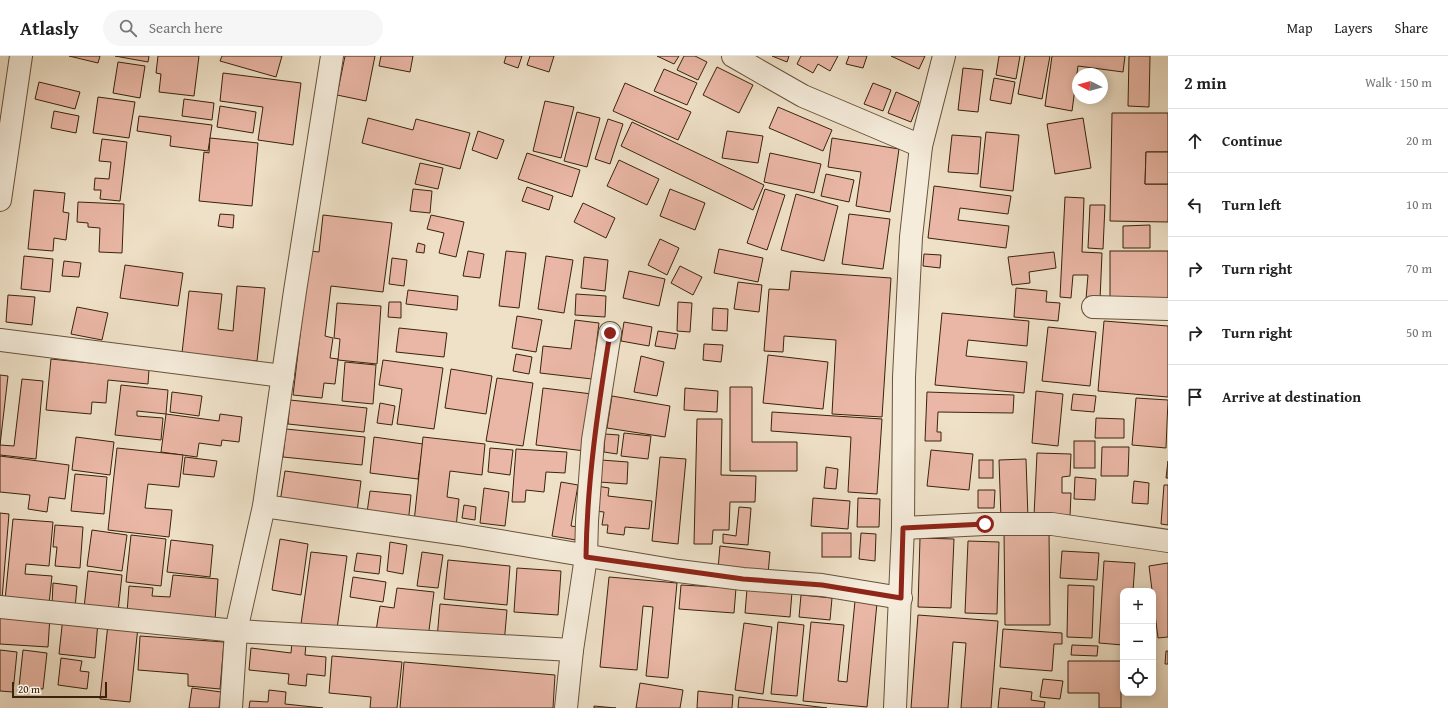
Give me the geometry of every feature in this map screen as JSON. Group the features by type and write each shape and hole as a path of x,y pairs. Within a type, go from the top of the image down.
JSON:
{"street":[{"path":"0,200 5,126 21,56"},
{"path":"231,708 236,631 264,506 332,56"},
{"path":"733,56 803,96 921,146"},
{"path":"895,708 901,598 903,528 902,466 911,237 921,146 944,56"},
{"path":"1093,306 1168,309"},
{"path":"566,708 572,650 586,557 593,440 610,333"},
{"path":"0,340 283,376"},
{"path":"264,506 458,534 586,557 743,579 822,585 901,598"},
{"path":"903,528 985,524 1052,524 1168,541"},
{"path":"0,607 236,631 572,650"}],"building":[{"path":"69,56 100,56 98,63"},
{"path":"115,56 149,56 148,62"},
{"path":"158,56 199,56 194,96 159,92 161,74 156,73"},
{"path":"222,56 282,56 276,77 220,61"},
{"path":"345,56 375,56 366,101 337,95"},
{"path":"381,56 413,56 410,72 379,66"},
{"path":"506,56 522,56 518,68 504,63"},
{"path":"530,56 554,56 549,72 527,65"},
{"path":"657,56 679,56 674,64"},
{"path":"684,56 695,56 707,62 698,80 677,70"},
{"path":"772,56 789,56 787,62"},
{"path":"801,56 838,56 830,71 818,64 813,73 797,64"},
{"path":"849,56 867,56 863,68 846,64"},
{"path":"891,56 925,56 919,69"},
{"path":"999,56 1020,56 1016,79 996,75"},
{"path":"1025,56 1050,56 1042,99 1018,94"},
{"path":"1052,56 1125,56 1123,72 1108,70 1108,68 1078,66 1078,68 1072,68 1072,111 1045,106"},
{"path":"1129,56 1150,56 1149,107 1128,106"},
{"path":"118,62 145,66 140,98 113,93"},
{"path":"717,67 753,85 739,113 703,95"},
{"path":"963,68 983,70 978,112 958,110"},
{"path":"664,69 697,83 687,105 654,91"},
{"path":"223,73 301,83 293,145 258,140 263,107 220,101"},
{"path":"994,78 1015,82 1011,104 990,100"},
{"path":"39,82 80,92 75,109 35,99"},
{"path":"625,83 691,112 678,140 613,111"},
{"path":"873,83 891,90 883,111 864,104"},
{"path":"896,92 919,102 911,122 888,113"},
{"path":"98,97 135,102 129,138 93,133"},
{"path":"184,99 214,103 212,120 182,116"},
{"path":"545,101 574,107 561,158 533,151"},
{"path":"220,106 256,112 253,133 217,127"},
{"path":"778,107 832,130 823,151 769,128"},
{"path":"54,111 79,116 76,133 51,128"},
{"path":"577,112 600,118 587,167 564,161"},
{"path":"1112,113 1168,113 1168,152 1146,152 1145,184 1168,184 1168,222 1110,221"},
{"path":"139,116 212,125 208,151 170,146 171,136 137,131"},
{"path":"368,118 413,130 416,119 470,133 460,169 362,143"},
{"path":"1083,118 1091,168 1055,174 1047,124"},
{"path":"608,119 623,124 610,164 595,159"},
{"path":"632,122 764,185 753,210 621,146"},
{"path":"478,131 504,140 497,159 472,150"},
{"path":"727,131 763,136 758,163 722,158"},
{"path":"986,132 1019,135 1013,191 980,187"},
{"path":"952,135 981,137 978,174 948,172"},
{"path":"210,138 258,143 252,206 199,201 204,152 209,153"},
{"path":"832,138 899,149 890,212 856,206 861,172 828,167"},
{"path":"102,139 127,142 120,201 100,199 101,190 94,190 95,178 109,179 111,162 99,161"},
{"path":"1146,152 1168,152 1168,184 1145,184"},
{"path":"527,153 580,170 572,197 518,179"},
{"path":"770,153 821,164 814,193 764,182"},
{"path":"619,160 659,179 647,205 607,186"},
{"path":"420,163 443,168 438,189 415,184"},
{"path":"826,174 854,180 849,202 821,196"},
{"path":"934,186 1011,196 1008,214 960,208 958,220 1009,226 1006,248 928,238"},
{"path":"527,187 553,196 549,210 522,201"},
{"path":"413,189 432,191 430,213 410,211"},
{"path":"670,189 705,203 695,230 660,216"},
{"path":"765,189 785,195 767,250 747,243"},
{"path":"34,190 65,193 63,212 69,213 66,240 54,238 53,251 28,249"},
{"path":"796,194 838,206 824,261 781,250"},
{"path":"1065,197 1084,198 1082,252 1102,253 1100,300 1086,299 1088,275 1073,275 1071,298 1060,297"},
{"path":"78,202 124,204 122,253 99,252 100,228 88,227 88,223 77,222"},
{"path":"583,203 615,218 606,238 574,222"},
{"path":"1090,205 1105,205 1103,249 1088,248"},
{"path":"220,214 234,215 233,228 218,226"},
{"path":"849,214 890,219 883,269 842,264"},
{"path":"323,215 392,223 383,292 331,286 325,336 333,338 330,358 338,359 335,384 324,383 322,398 293,395 310,251 319,252"},
{"path":"431,215 464,222 456,257 439,253 444,233 427,229"},
{"path":"1150,225 1150,248 1123,248 1123,226"},
{"path":"660,239 679,248 667,275 648,265"},
{"path":"418,243 425,245 424,253 416,252"},
{"path":"719,249 763,258 758,282 714,273"},
{"path":"468,251 484,254 480,278 463,276"},
{"path":"506,251 526,253 519,308 499,306"},
{"path":"1110,251 1168,251 1168,300 1110,300"},
{"path":"1054,252 1056,268 1029,272 1030,283 1012,285 1008,257"},
{"path":"924,254 941,255 940,268 923,266"},
{"path":"24,256 53,259 50,292 21,289"},
{"path":"546,256 573,260 564,313 538,309"},
{"path":"584,257 608,260 605,291 581,288"},
{"path":"392,258 407,260 404,286 389,284"},
{"path":"64,261 81,263 79,277 62,276"},
{"path":"125,265 183,273 178,306 120,298"},
{"path":"680,266 702,277 693,295 671,283"},
{"path":"629,271 665,279 659,306 623,298"},
{"path":"791,271 891,278 882,417 832,414 836,340 784,336 783,352 764,351 769,289 789,290"},
{"path":"738,282 762,285 759,312 734,309"},
{"path":"237,286 265,288 257,361 182,353 189,291 222,294 218,329 233,331"},
{"path":"1016,288 1047,291 1046,302 1060,303 1058,321 1014,317"},
{"path":"408,290 458,296 457,310 406,304"},
{"path":"576,294 606,296 605,317 575,315"},
{"path":"8,295 35,297 32,325 6,322"},
{"path":"389,302 401,302 401,318 388,317"},
{"path":"678,302 692,303 690,332 677,331"},
{"path":"337,303 381,306 377,364 338,360 340,339 334,338"},
{"path":"77,307 108,313 102,340 71,334"},
{"path":"713,308 728,309 727,331 712,330"},
{"path":"942,313 1029,321 1027,346 968,340 966,356 1027,362 1024,393 935,385"},
{"path":"517,316 542,320 536,352 512,348"},
{"path":"575,320 599,323 592,379 540,373 543,346 571,349"},
{"path":"1104,321 1168,326 1168,397 1098,391"},
{"path":"624,322 652,327 649,346 621,341"},
{"path":"1048,327 1096,332 1090,386 1042,381"},
{"path":"399,328 447,333 444,357 396,352"},
{"path":"658,331 678,334 675,349 655,346"},
{"path":"704,344 723,345 721,362 703,360"},
{"path":"516,354 532,357 529,374 513,371"},
{"path":"768,355 828,362 823,409 763,403"},
{"path":"641,356 664,362 657,396 634,392"},
{"path":"51,359 149,369 148,384 108,380 106,403 92,402 91,414 46,410"},
{"path":"383,360 443,368 434,429 397,424 402,389 379,385"},
{"path":"345,362 376,365 373,404 342,401"},
{"path":"451,369 492,376 486,414 445,408"},
{"path":"0,375 8,376 0,445"},
{"path":"497,378 533,383 523,446 486,441"},
{"path":"22,379 43,381 36,459 0,455 0,445 14,446"},
{"path":"121,385 168,390 166,414 137,411 137,416 163,418 161,440 115,435"},
{"path":"730,387 752,387 752,442 797,442 797,471 730,471"},
{"path":"543,388 592,394 585,451 536,445"},
{"path":"685,388 718,391 717,412 684,410"},
{"path":"1036,391 1063,394 1058,446 1032,443"},
{"path":"172,392 202,396 199,416 170,412"},
{"path":"927,392 1014,395 1013,413 938,412 937,432 941,432 941,441 925,441"},
{"path":"1073,394 1096,396 1094,412 1071,410"},
{"path":"612,396 670,406 665,437 607,428"},
{"path":"1136,398 1168,400 1166,448 1132,445"},
{"path":"290,400 367,408 364,432 288,424"},
{"path":"380,403 395,406 392,425 377,423"},
{"path":"772,412 882,419 877,494 848,492 851,437 771,431"},
{"path":"166,414 219,421 220,414 242,417 239,442 222,440 221,446 199,443 197,457 161,452"},
{"path":"1096,418 1124,419 1124,438 1095,438"},
{"path":"697,419 722,419 721,475 756,476 755,502 730,502 729,530 713,530 712,544 694,544"},
{"path":"286,429 365,437 362,465 283,457"},
{"path":"624,433 651,436 648,459 621,456"},
{"path":"605,434 619,435 617,454 604,452"},
{"path":"76,437 114,442 110,475 72,470"},
{"path":"374,437 423,444 418,479 370,473"},
{"path":"423,437 485,444 482,475 450,471 447,497 459,499 456,527 414,522"},
{"path":"1074,441 1095,441 1095,468 1074,468"},
{"path":"1102,447 1129,447 1128,476 1101,476"},
{"path":"117,448 183,455 179,487 148,484 145,508 172,510 169,537 108,530"},
{"path":"490,448 513,450 510,475 488,472"},
{"path":"516,449 567,452 565,473 546,472 544,492 526,490 525,502 512,502"},
{"path":"931,450 973,454 969,490 927,486"},
{"path":"1037,453 1071,454 1070,476 1062,477 1062,493 1071,493 1070,517 1034,516"},
{"path":"0,456 69,465 65,499 49,497 47,512 28,509 30,495 0,492"},
{"path":"185,457 217,461 214,477 183,474"},
{"path":"660,457 686,459 678,544 652,541"},
{"path":"1026,459 1028,518 1001,519 999,460"},
{"path":"601,460 628,462 627,484 599,482"},
{"path":"979,460 993,460 993,478 979,478"},
{"path":"1168,461 1168,478 1166,478"},
{"path":"826,467 838,469 836,489 824,488"},
{"path":"285,471 361,481 357,512 280,502"},
{"path":"75,474 107,477 104,514 71,511"},
{"path":"1075,477 1096,479 1095,500 1074,499"},
{"path":"1134,481 1149,483 1148,504 1132,503"},
{"path":"561,482 578,485 571,526 578,527 576,540 552,536"},
{"path":"1164,485 1168,485 1168,525 1161,524"},
{"path":"597,486 609,488 608,496 652,501 649,529 625,527 624,535 607,533 608,525 602,525 604,512 594,511"},
{"path":"484,488 509,492 505,526 480,523"},
{"path":"978,490 995,490 994,508 978,508"},
{"path":"370,491 411,495 408,524 366,520"},
{"path":"813,498 850,501 848,529 811,526"},
{"path":"858,498 880,499 879,527 857,527"},
{"path":"464,505 476,507 475,520 462,518"},
{"path":"739,507 751,508 748,545 723,543 723,534 736,536"},
{"path":"0,513 9,514 2,599 0,599"},
{"path":"13,519 53,522 49,566 26,564 25,574 52,576 49,604 5,600"},
{"path":"55,525 83,527 80,568 55,566 57,547 53,547"},
{"path":"92,530 127,535 122,571 87,566"},
{"path":"1004,531 1049,531 1050,625 1005,625"},
{"path":"822,533 851,533 851,557 822,557"},
{"path":"861,533 876,534 875,561 859,559"},
{"path":"131,535 166,539 161,586 126,582"},
{"path":"920,538 954,539 951,608 918,607"},
{"path":"280,539 308,544 301,595 272,590"},
{"path":"171,540 213,545 210,577 167,572"},
{"path":"968,541 999,542 997,614 965,613"},
{"path":"390,542 407,545 403,574 387,571"},
{"path":"720,546 770,552 768,574 718,569"},
{"path":"1062,551 1099,553 1097,580 1060,578"},
{"path":"311,552 347,556 337,629 301,624"},
{"path":"422,552 443,555 438,588 417,586"},
{"path":"357,553 381,556 379,574 354,571"},
{"path":"448,560 510,566 507,605 444,599"},
{"path":"1104,561 1135,563 1133,588 1120,588 1120,645 1099,643"},
{"path":"1168,563 1168,637 1158,638 1156,622 1156,588 1152,588 1149,566"},
{"path":"517,568 561,571 558,615 514,612"},
{"path":"88,571 122,575 118,612 84,608"},
{"path":"173,575 218,579 215,620 127,613 129,586 153,588 152,596 170,597"},
{"path":"353,577 386,582 383,602 350,597"},
{"path":"609,577 677,583 668,678 646,676 653,607 643,606 637,670 600,667"},
{"path":"53,583 77,586 75,608 52,605"},
{"path":"681,585 736,588 734,613 679,609"},
{"path":"1068,585 1094,586 1092,638 1067,637"},
{"path":"397,588 434,592 428,638 376,631 380,606 394,608"},
{"path":"747,589 792,592 790,617 745,613"},
{"path":"801,595 832,598 830,620 799,617"},
{"path":"855,601 877,603 867,707 803,701 811,622 844,625 838,681 847,682"},
{"path":"440,604 507,610 504,644 437,639"},
{"path":"0,612 50,616 48,647 0,644"},
{"path":"918,615 998,621 991,708 961,708 966,643 953,642 948,708 911,708"},
{"path":"63,617 98,621 95,658 59,654"},
{"path":"778,622 804,625 797,696 771,694"},
{"path":"744,623 772,627 763,694 735,690"},
{"path":"108,624 138,627 130,702 100,699"},
{"path":"1003,629 1062,633 1062,644 1054,644 1052,671 1000,667"},
{"path":"140,636 224,642 220,689 188,686 188,674 138,670"},
{"path":"292,642 306,644 305,655 326,657 325,676 307,674 306,686 288,684 289,674 249,670 251,648 291,653"},
{"path":"1072,645 1098,646 1097,656 1071,655"},
{"path":"0,650 17,652 13,692 0,691"},
{"path":"23,650 47,653 43,689 19,687"},
{"path":"1166,651 1168,651 1168,664 1165,664"},
{"path":"332,656 402,662 397,708 370,708 371,697 329,693"},
{"path":"61,658 82,661 80,671 89,672 87,689 58,685"},
{"path":"1068,661 1120,661 1121,708 1099,708 1099,693 1068,693"},
{"path":"404,662 555,675 553,708 400,708"},
{"path":"1043,679 1063,681 1060,699 1040,697"},
{"path":"640,683 683,690 680,708 636,708"},
{"path":"192,688 221,692 219,708 189,708"},
{"path":"1000,688 1032,692 1031,700 1045,702 1044,708 998,708"},
{"path":"269,690 286,692 285,704 323,708 249,708 250,701 268,702"},
{"path":"698,691 733,695 732,708 697,708"},
{"path":"739,697 827,708 738,708"},
{"path":"594,706 616,708 594,708"}],"route":[{"path":"610,333 593,440 586,557 678,572 822,585 901,598 903,528 985,524"}]}
